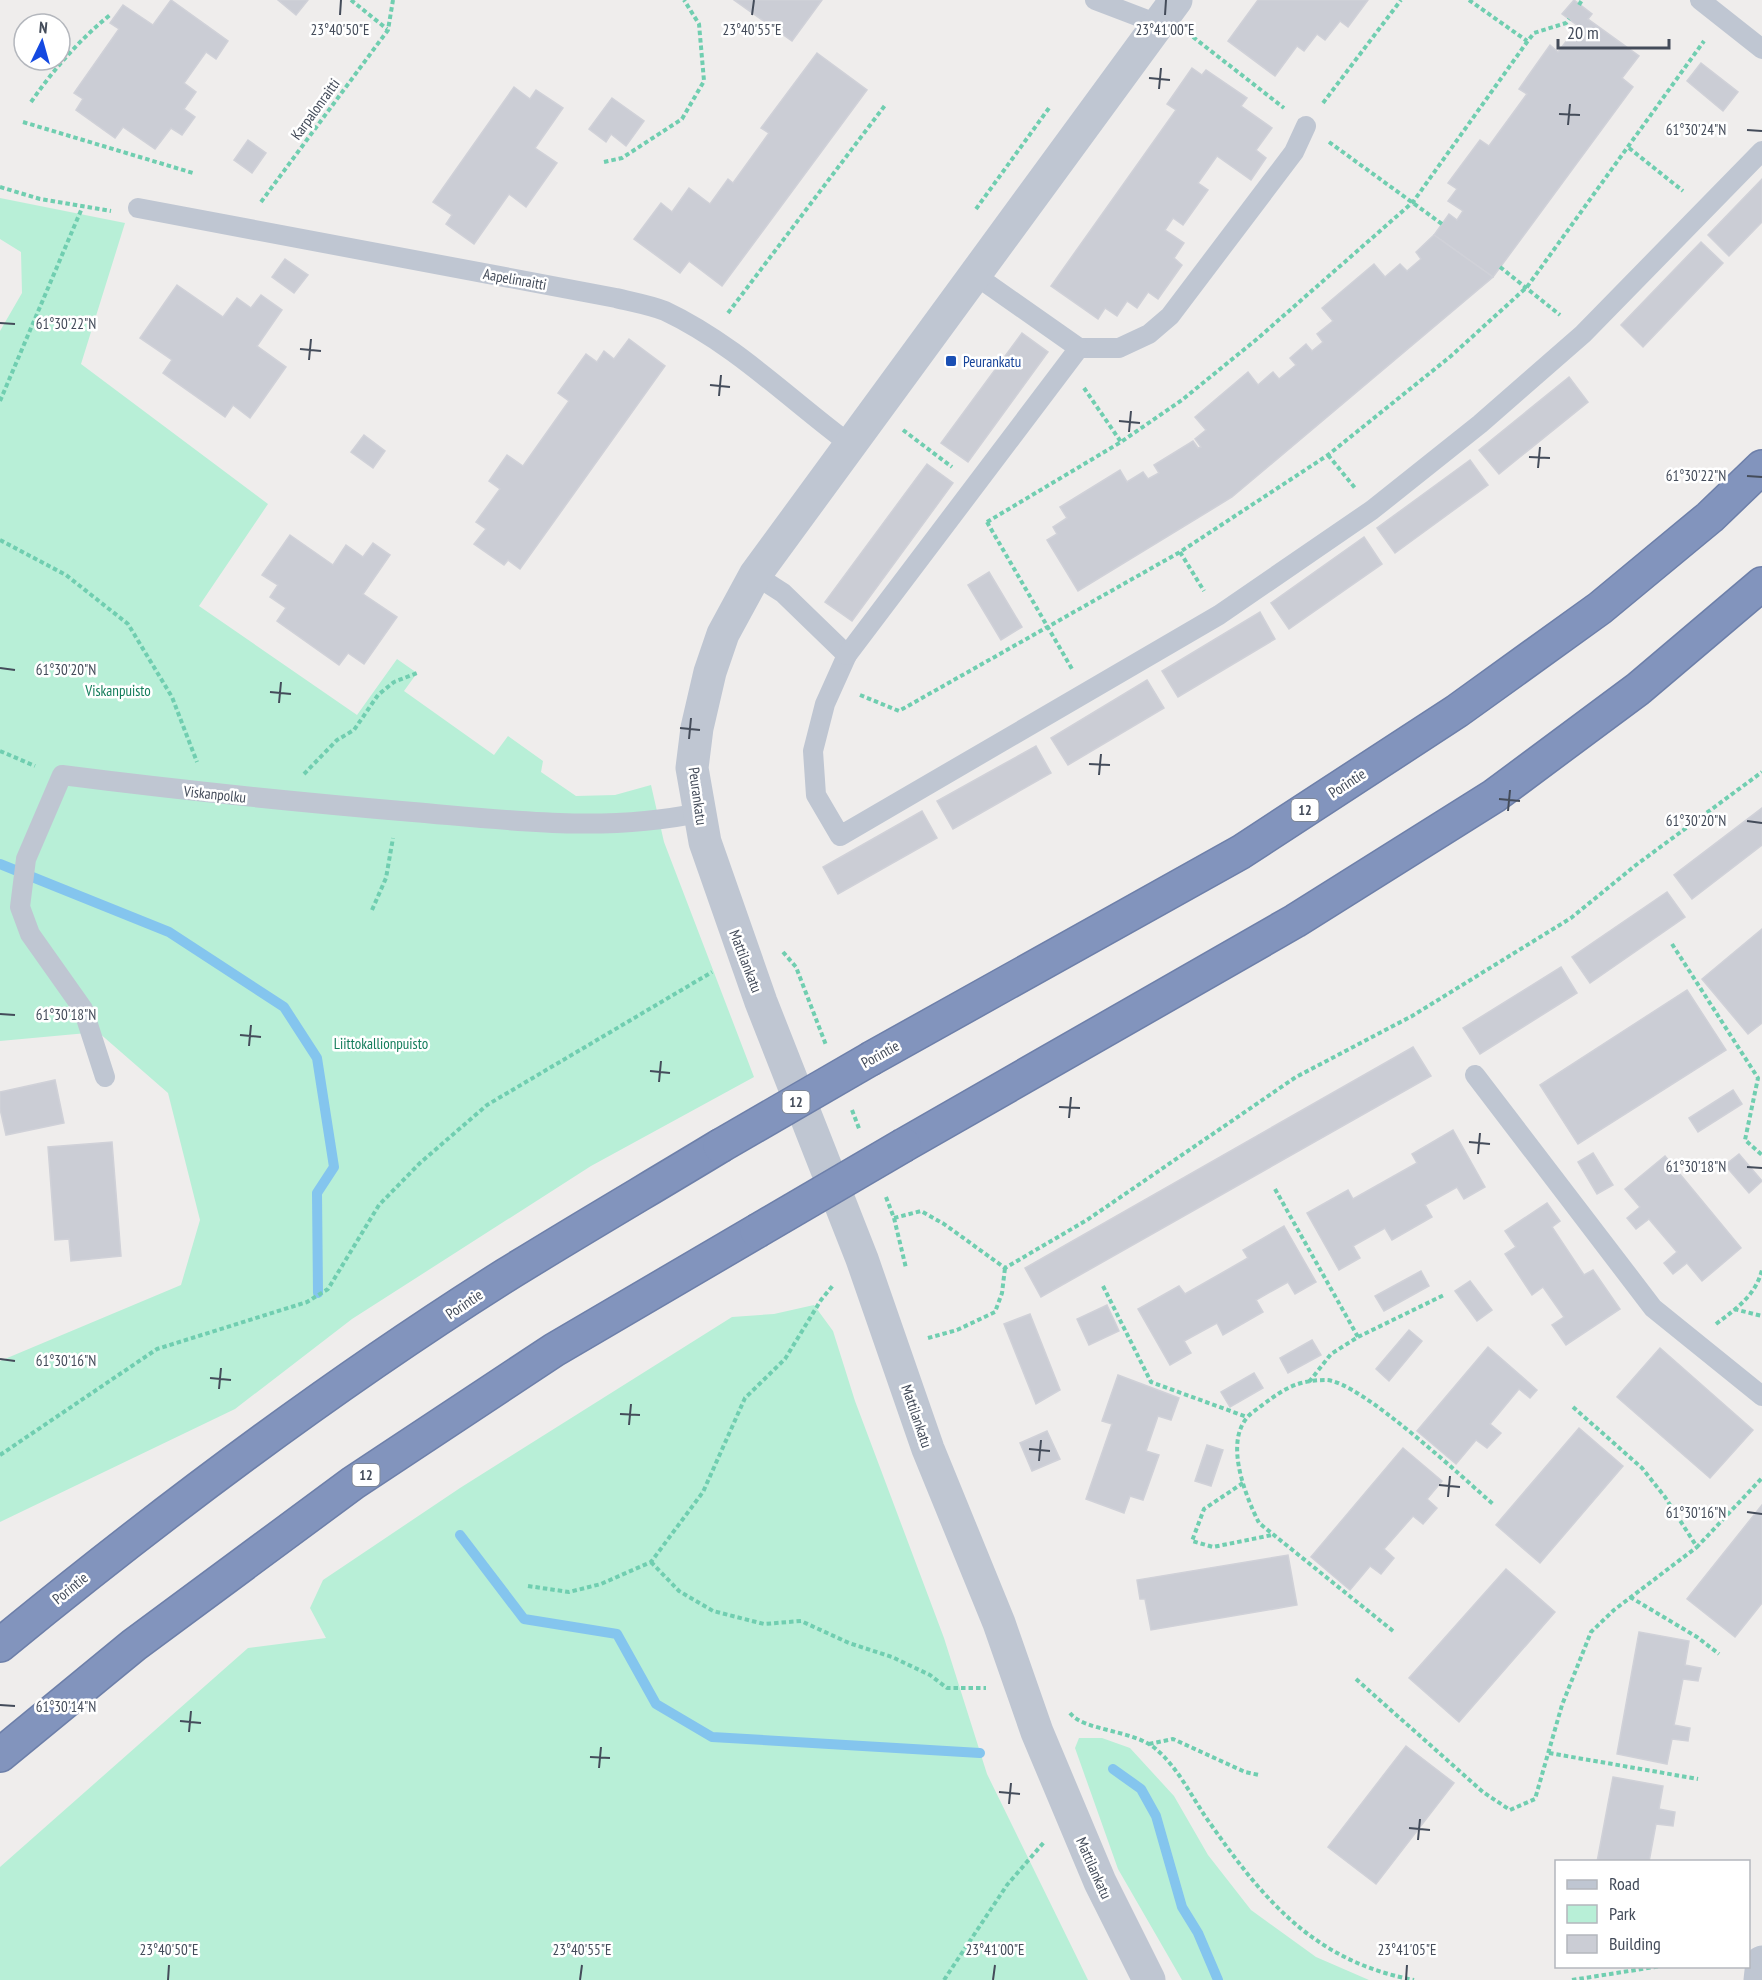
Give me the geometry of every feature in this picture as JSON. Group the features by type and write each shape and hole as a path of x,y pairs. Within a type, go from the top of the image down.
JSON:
{"highway":[{"name":"Porintie","path":"0,1645 83,1577 311,1407 505,1276 720,1146 872,1058 1241,852 1457,711 1600,608 1710,517 1762,467"},
{"name":"12","path":"0,1755 134,1644 353,1483 554,1350 904,1145 1295,921 1494,796 1638,689 1762,584"}],"street":[{"name":"Peurankatu","path":"701,828 692,768 710,672 723,634 755,575 1167,12"},
{"name":"Mattilankatu","path":"701,828 761,1002 862,1259 928,1449 999,1623 1036,1732 1100,1882 1149,1980"},
{"path":"1760,1980 1762,1962"}],"lane":[{"path":"1095,0 1167,12"},
{"path":"1700,0 1762,49"},
{"path":"975,275 1079,348 1119,348 1149,334 1170,316 1294,152 1306,126"},
{"path":"1079,348 847,655 825,704 813,751 816,795 840,836 1219,615 1372,510 1480,424 1583,334 1706,212 1762,151"},
{"name":"Aapelinraitti","path":"138,208 616,298 663,311 709,337 761,373 851,445"},
{"path":"755,575 783,594 847,655"},
{"path":"62,776 26,859 20,907 30,934 83,1009 105,1077"},
{"name":"Viskanpolku","path":"62,776 209,794 526,822 641,822 701,828"},
{"path":"1475,1075 1653,1308 1762,1396"}],"path":[{"path":"351,0 388,30"},
{"name":"Karpalonraitti","path":"242,227 388,30 393,0"},
{"path":"604,162 622,158 682,119 704,81 699,24 684,0"},
{"path":"1306,126 1401,0"},
{"path":"1469,0 1527,42"},
{"path":"31,102 51,74 87,34 110,15"},
{"path":"847,655 859,694 898,711 1180,552 1328,455 1450,356 1527,287 1629,148 1721,16"},
{"path":"987,522 1121,442 1182,399 1257,339 1413,202 1534,33 1566,23 1569,19"},
{"path":"1184,45 1198,27"},
{"path":"709,337 886,104"},
{"path":"23,122 193,173"},
{"path":"1629,148 1706,212"},
{"path":"0,187 82,208 112,211 138,208"},
{"path":"0,401 82,208"},
{"path":"1500,267 1583,334"},
{"path":"1068,365 1121,442"},
{"path":"895,439 906,423"},
{"path":"902,429 974,484 987,522 1047,629 1086,692"},
{"path":"1328,455 1372,510"},
{"path":"0,540 66,575 128,624 172,698 209,794"},
{"path":"1180,552 1219,615"},
{"path":"290,801 298,782 312,763 354,730 378,695 394,682 417,673"},
{"path":"0,751 62,776"},
{"path":"1005,1268 1087,1220 1296,1077 1412,1016 1571,918 1636,865 1762,772"},
{"path":"372,910 386,879 392,854 393,810"},
{"path":"1672,944 1751,1063 1758,1078 1760,1087 1744,1140 1762,1155"},
{"path":"0,1455 157,1349 307,1302 328,1289 379,1205 420,1163 487,1105 713,971"},
{"path":"1275,1189 1358,1337"},
{"path":"894,1218 921,1211 944,1224 1005,1268"},
{"path":"928,1338 957,1330 994,1312 1002,1293 1005,1268"},
{"path":"1695,1341 1758,1287 1762,1270"},
{"path":"528,1586 569,1592 601,1584 651,1562 703,1492 746,1398 785,1359 821,1300 840,1277"},
{"path":"1103,1286 1151,1382 1247,1417"},
{"path":"1309,1383 1331,1354 1358,1337 1444,1295"},
{"path":"1734,1309 1762,1316"},
{"path":"1393,1631 1259,1523 1238,1466 1238,1442 1247,1417 1289,1385 1328,1380 1356,1391 1494,1505"},
{"path":"1573,1407 1642,1468 1665,1497 1697,1547"},
{"path":"1356,1679 1483,1792 1510,1810 1535,1799 1562,1705 1591,1632 1630,1597 1697,1547 1762,1478"},
{"path":"1243,1483 1203,1509 1192,1541 1213,1547 1274,1534"},
{"path":"651,1562 679,1591 713,1611 764,1624 801,1621 849,1643 911,1666 930,1675 947,1688 992,1688"},
{"path":"1630,1597 1698,1637 1719,1654"},
{"path":"1074,1718 1137,1736 1149,1744 1163,1757 1236,1860 1279,1911 1313,1939 1351,1960 1386,1975 1414,1980"},
{"path":"1149,1744 1173,1738 1245,1772 1259,1775"},
{"path":"1549,1753 1698,1779"},
{"path":"944,1980 1007,1885 1051,1834"},
{"path":"1572,1980 1648,1968"}],"green space":[{"name":"Liittokallionpuisto","path":"0,198 125,223 81,364 268,504 199,606 357,715 397,659 417,673 404,691 494,755 508,736 543,761 541,772 576,796 615,795 651,785 664,842 754,1077 591,1166 352,1319 235,1409 0,1522 0,1361 181,1285 200,1220 168,1093 98,1032 0,1041 0,331 22,293 21,252 0,239"},
{"path":"814,1305 833,1331 855,1401 944,1638 987,1774 1088,1980 0,1980 0,1867 248,1648 326,1638 310,1608 323,1580 460,1488 732,1317 774,1314"},
{"path":"1079,1738 1102,1738 1130,1748 1174,1796 1208,1855 1251,1910 1316,1957 1369,1980 1182,1980 1118,1869 1075,1748"}],"building":[{"path":"171,0 228,41 216,59 206,52 184,83 196,92 184,109 195,117 182,135 171,128 155,149 123,127 115,138 76,110 83,99 74,93 119,29 110,23 123,5 153,25"},
{"path":"278,0 308,0 296,15"},
{"path":"734,0 822,0 792,41"},
{"path":"1258,0 1368,0 1348,27 1340,21 1325,40 1317,34 1304,51 1297,46 1275,76 1228,41"},
{"path":"1574,0 1592,14 1588,19 1639,56 1622,78 1633,87 1493,277 1434,235 1449,214 1457,220 1463,211 1448,201 1457,189 1448,183 1480,140 1489,146 1527,94 1519,89 1550,45 1558,52 1578,26 1562,14"},
{"path":"817,53 867,90 722,286 689,261 680,273 634,239 661,203 672,212 689,188 710,204 728,179 733,183 769,133 761,128"},
{"path":"1701,63 1738,92 1723,111 1687,81"},
{"path":"1192,68 1202,75 1206,70 1247,98 1241,106 1272,128 1256,150 1266,158 1251,180 1217,156 1198,183 1208,190 1183,225 1173,218 1165,230 1184,243 1174,258 1182,265 1158,299 1148,292 1137,308 1127,301 1117,316 1105,308 1098,319 1051,286 1176,110 1167,104"},
{"path":"514,87 530,99 536,90 563,108 535,148 557,163 526,207 509,194 474,244 446,224 452,215 433,202"},
{"path":"612,98 644,121 626,146 611,134 606,142 589,129"},
{"path":"248,140 266,153 252,173 234,160"},
{"path":"1762,179 1762,222 1729,256 1708,235"},
{"path":"1434,235 1493,277 1232,497 1078,591 1047,540 1057,534 1053,527 1067,518 1060,507 1120,470 1127,482 1143,472 1148,479 1159,473 1154,465 1193,441 1198,448 1201,447 1195,439 1206,430 1195,417 1248,372 1258,385 1273,372 1279,379 1296,365 1290,358 1306,344 1312,351 1323,342 1317,334 1333,321 1322,308 1374,264 1385,277 1400,264 1407,271 1421,259 1416,252"},
{"path":"1701,242 1723,263 1643,347 1621,325"},
{"path":"285,259 308,275 294,293 272,277"},
{"path":"177,285 223,317 237,298 251,308 261,295 282,310 257,346 286,367 250,418 233,405 225,417 163,373 172,360 140,338"},
{"path":"1022,333 1048,352 968,462 941,443"},
{"path":"629,339 665,366 520,569 508,560 504,565 474,544 486,529 476,522 500,489 489,481 507,455 523,466 569,401 558,393 586,354 597,362 604,351 614,359"},
{"path":"1569,377 1588,402 1499,474 1479,450"},
{"path":"364,435 385,451 373,468 351,452"},
{"path":"1470,460 1488,485 1395,553 1377,528"},
{"path":"927,464 953,483 852,621 825,602"},
{"path":"290,535 333,565 346,545 363,557 373,543 390,555 363,594 397,617 364,664 348,653 339,665 277,621 286,608 270,597 278,585 262,575"},
{"path":"1364,537 1382,564 1289,629 1271,603"},
{"path":"989,572 1022,627 1001,640 968,585"},
{"path":"1260,612 1275,639 1178,697 1162,671"},
{"path":"1147,680 1164,708 1068,765 1051,738"},
{"path":"1036,746 1051,773 953,829 937,801"},
{"path":"1762,808 1762,845 1692,899 1674,875"},
{"path":"922,811 937,838 838,894 823,867"},
{"path":"1667,892 1685,917 1590,983 1572,957"},
{"path":"1762,929 1762,1023 1748,1034 1702,979"},
{"path":"1561,967 1577,993 1480,1054 1463,1028"},
{"path":"1687,990 1726,1050 1578,1144 1540,1085"},
{"path":"1413,1047 1431,1076 1041,1297 1025,1268"},
{"path":"55,1080 64,1123 6,1135 0,1109 0,1092"},
{"path":"1733,1090 1742,1104 1698,1132 1689,1118"},
{"path":"1453,1130 1485,1187 1464,1199 1457,1187 1425,1205 1432,1217 1392,1240 1385,1228 1353,1246 1360,1258 1339,1270 1307,1213 1348,1190 1353,1199 1417,1163 1412,1154"},
{"path":"112,1142 121,1256 71,1261 69,1239 55,1240 48,1147"},
{"path":"1593,1153 1613,1185 1597,1194 1578,1162"},
{"path":"1739,1154 1762,1181 1749,1193 1725,1165"},
{"path":"1665,1156 1741,1248 1702,1281 1687,1263 1673,1274 1664,1263 1677,1252 1649,1219 1636,1229 1627,1218 1640,1207 1625,1189"},
{"path":"1547,1203 1560,1221 1552,1227 1584,1275 1593,1270 1620,1309 1566,1345 1552,1325 1564,1317 1543,1287 1532,1295 1505,1254 1516,1247 1505,1231"},
{"path":"1284,1226 1316,1282 1295,1294 1288,1282 1256,1300 1263,1312 1223,1335 1217,1323 1184,1341 1191,1353 1170,1365 1138,1309 1179,1286 1185,1294 1248,1258 1243,1250"},
{"path":"1421,1271 1429,1286 1384,1311 1375,1296"},
{"path":"1470,1281 1492,1310 1477,1321 1455,1291"},
{"path":"1107,1305 1119,1331 1089,1345 1077,1319"},
{"path":"1030,1314 1060,1390 1036,1404 1004,1324"},
{"path":"1409,1330 1422,1341 1389,1381 1376,1369"},
{"path":"1312,1340 1321,1355 1288,1373 1280,1358"},
{"path":"1488,1347 1537,1390 1530,1398 1519,1389 1490,1424 1501,1433 1487,1448 1476,1440 1456,1464 1417,1431"},
{"path":"1660,1348 1753,1430 1710,1478 1617,1397"},
{"path":"1254,1373 1263,1388 1230,1407 1221,1392"},
{"path":"1118,1375 1179,1398 1171,1420 1158,1416 1146,1451 1159,1455 1143,1500 1130,1496 1124,1513 1086,1499 1112,1424 1102,1421"},
{"path":"1579,1428 1623,1466 1540,1563 1496,1525"},
{"path":"1047,1431 1060,1459 1032,1471 1020,1443"},
{"path":"1207,1445 1223,1450 1211,1486 1195,1481"},
{"path":"1403,1448 1442,1481 1427,1499 1437,1508 1423,1524 1413,1516 1384,1549 1394,1558 1381,1574 1370,1566 1350,1590 1311,1557"},
{"path":"1762,1505 1762,1603 1735,1637 1687,1599"},
{"path":"1288,1555 1297,1605 1151,1630 1145,1599 1140,1599 1137,1580"},
{"path":"1506,1569 1555,1612 1459,1722 1409,1678"},
{"path":"1639,1632 1689,1641 1685,1665 1701,1668 1698,1681 1683,1679 1674,1725 1690,1728 1688,1741 1672,1739 1667,1764 1617,1754"},
{"path":"1406,1746 1454,1783 1376,1884 1328,1847"},
{"path":"1613,1777 1663,1786 1659,1809 1675,1812 1673,1826 1656,1824 1649,1860 1597,1860"}],"waterway":[{"path":"0,864 169,932 284,1007 317,1058 334,1167 317,1193 318,1293"},
{"path":"460,1535 524,1619 617,1634 656,1704 712,1737 980,1753"},
{"path":"1113,1769 1141,1789 1156,1816 1182,1907 1198,1933 1218,1980"}],"place":[{"name":"Peurankatu","path":"951,361"}],"park label":[{"name":"Viskanpuisto","path":"118,690"}]}
